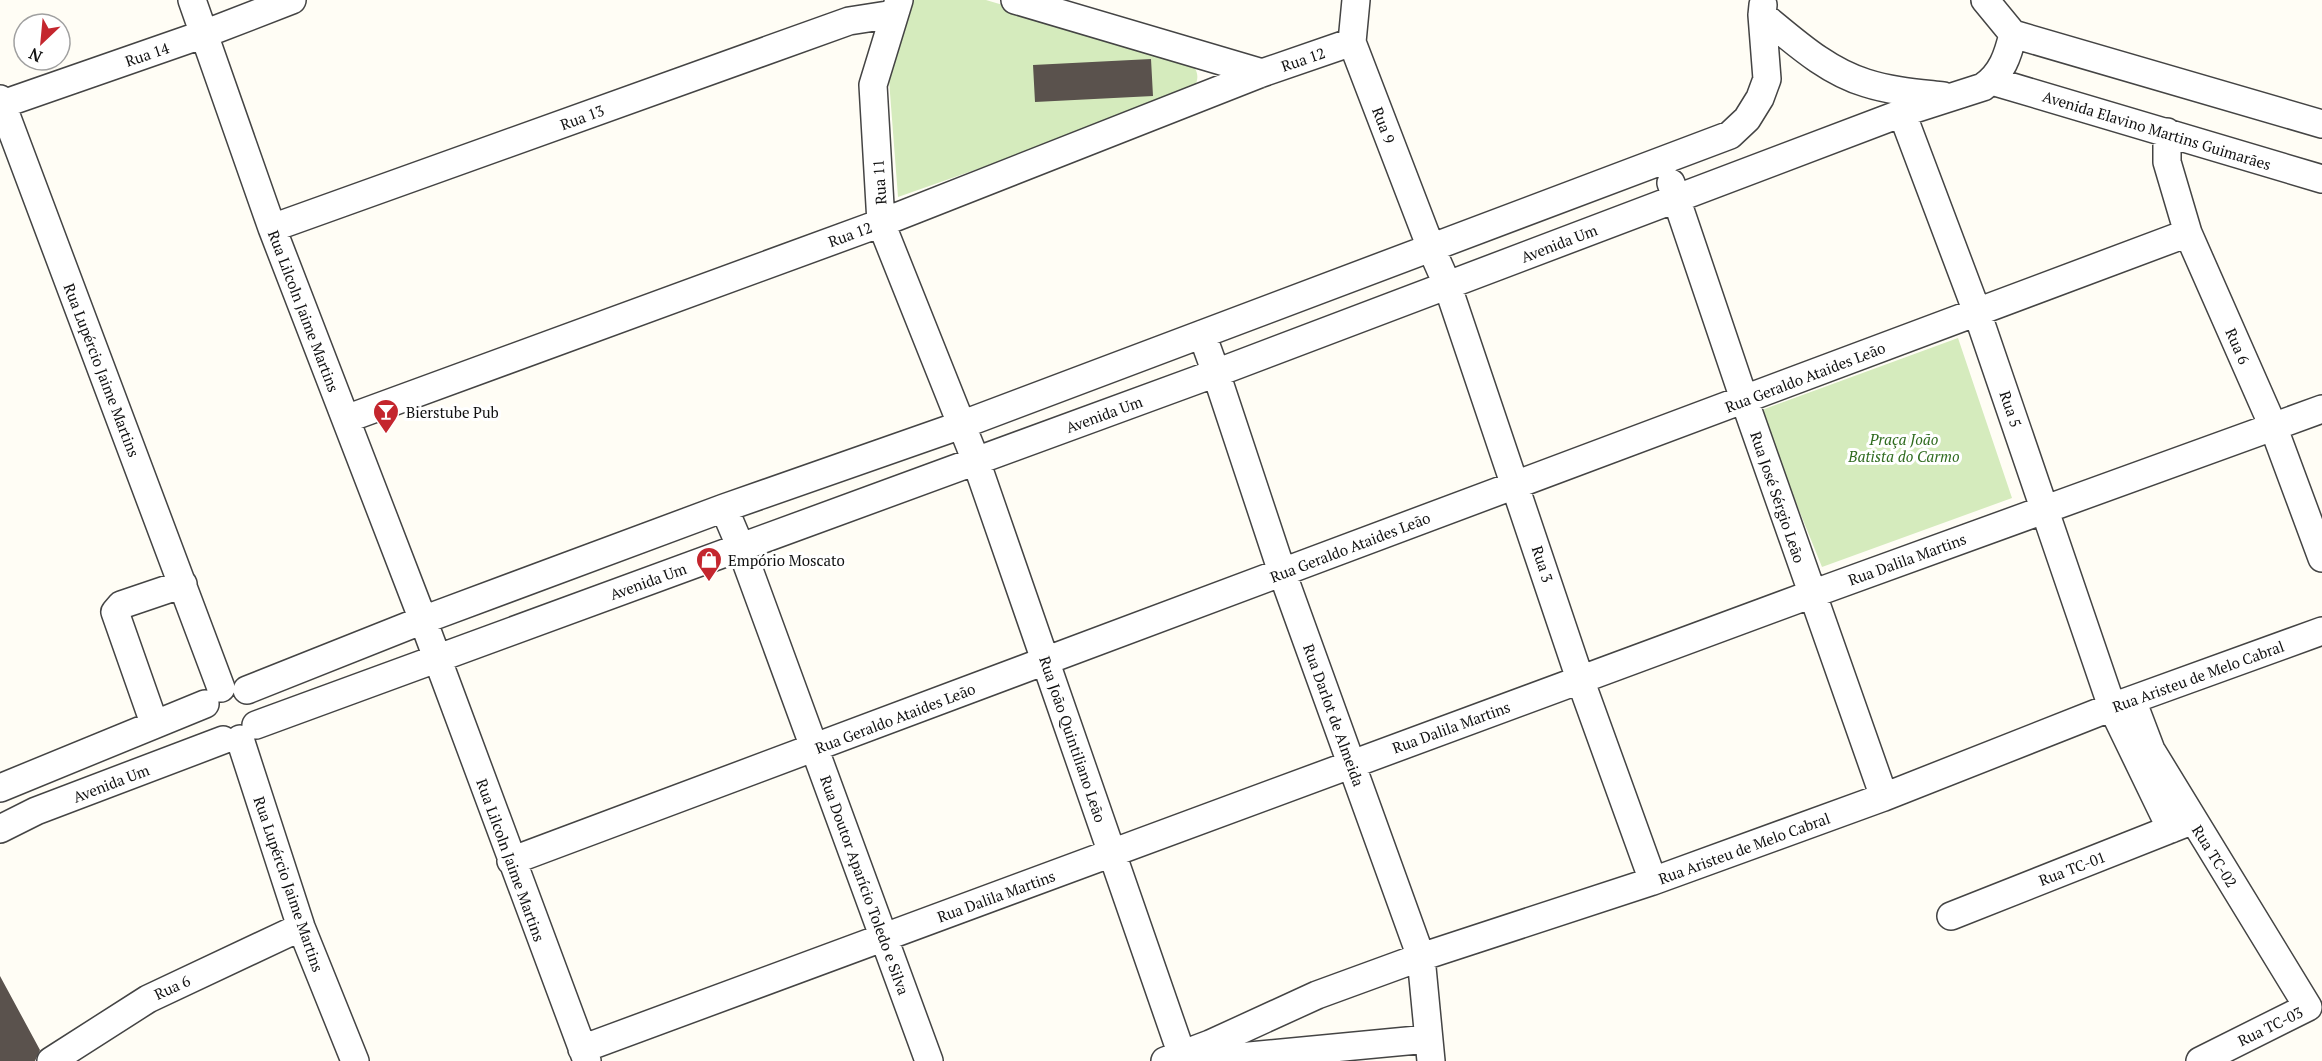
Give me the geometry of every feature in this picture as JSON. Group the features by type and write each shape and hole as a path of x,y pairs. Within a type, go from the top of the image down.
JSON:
{"street":[{"name":"Rua Lilcoln Jaime Martins","path":"192,0 272,228 423,620 585,1055"},
{"name":"Rua 14","path":"1,102 204,34 292,0"},
{"path":"849,21 866,0"},
{"path":"1015,0 1262,73"},
{"name":"Rua 9","path":"1356,0 1352,42 1431,248"},
{"path":"1985,0 2011,31 2322,124"},
{"path":"1992,81 2001,69 2011,31 2010,0"},
{"name":"Rua 13","path":"272,228 849,21 896,7"},
{"name":"Rua 11","path":"896,7 873,85 881,223 961,425"},
{"path":"1763,7 1814,57 1865,83 1906,92 1951,97"},
{"path":"0,788 224,694 724,508 961,425 1664,162 1730,135 1747,119 1760,98 1767,79 1763,7"},
{"name":"Rua 12","path":"345,419 881,223 1262,73 1352,42"},
{"name":"Avenida Um","path":"0,830 36,811 437,658 1216,373 1902,113 1983,87 1992,81"},
{"name":"Avenida Elavino Martins Guimarães","path":"1992,81 2322,179"},
{"name":"Rua Lupércio Jaime Martins","path":"1,102 224,694"},
{"name":"Rua 5","path":"1902,113 1977,312 2046,509 2122,703"},
{"name":"Rua 6","path":"2168,132 2167,162 2188,233 2273,426 2322,558"},
{"name":"Rua José Sérgio Leão","path":"1664,162 1744,399 1884,797"},
{"name":"Rua Geraldo Ataides Leão","path":"511,861 2188,233"},
{"name":"Rua 3","path":"1431,248 1448,284 1580,680 1653,881"},
{"name":"Rua Darlot de Almeida","path":"1202,334 1282,572 1421,957 1430,1050"},
{"name":"Rua Dalila Martins","path":"585,1055 884,938 1812,594 2322,409"},
{"name":"Rua João Quintiliano Leão","path":"961,425 976,461 1113,853 1179,1059"},
{"name":"Rua Doutor Aparício Toledo e Silva","path":"724,508 741,548 929,1061"},
{"path":"154,723 115,612 121,605 183,584"},
{"name":"Rua Aristeu de Melo Cabral","path":"1179,1059 1317,995 1421,957 1653,881 1884,797 2122,703 2322,631"},
{"path":"224,694 255,698 259,708 259,718 240,735 213,734 206,725 203,714 224,694"},
{"name":"Rua TC-02","path":"2122,703 2151,750 2182,825 2308,1007"},
{"name":"Rua Lupércio Jaime Martins","path":"240,735 301,927 355,1061"},
{"name":"Rua TC-01","path":"1951,915 2182,825"},
{"name":"Rua 6","path":"51,1061 148,999 301,927"},
{"name":"Rua TC-03","path":"2200,1061 2308,1007"},
{"path":"1179,1059 1207,1060 1430,1050"}],"green space":[{"path":"910,0 986,0 1189,61 1196,71 1196,84 1185,96 898,197 889,80"},
{"name":"Praça João Batista do Carmo","path":"1958,338 2012,498 1822,567 1759,411"}],"building":[{"path":"1151,59 1153,96 1035,102 1033,65"},
{"path":"0,976 40,1050 35,1061 0,1061"}],"place":[{"name":"Bierstube Pub","path":"386,435"},
{"name":"Empório Moscato","path":"709,583"}]}
